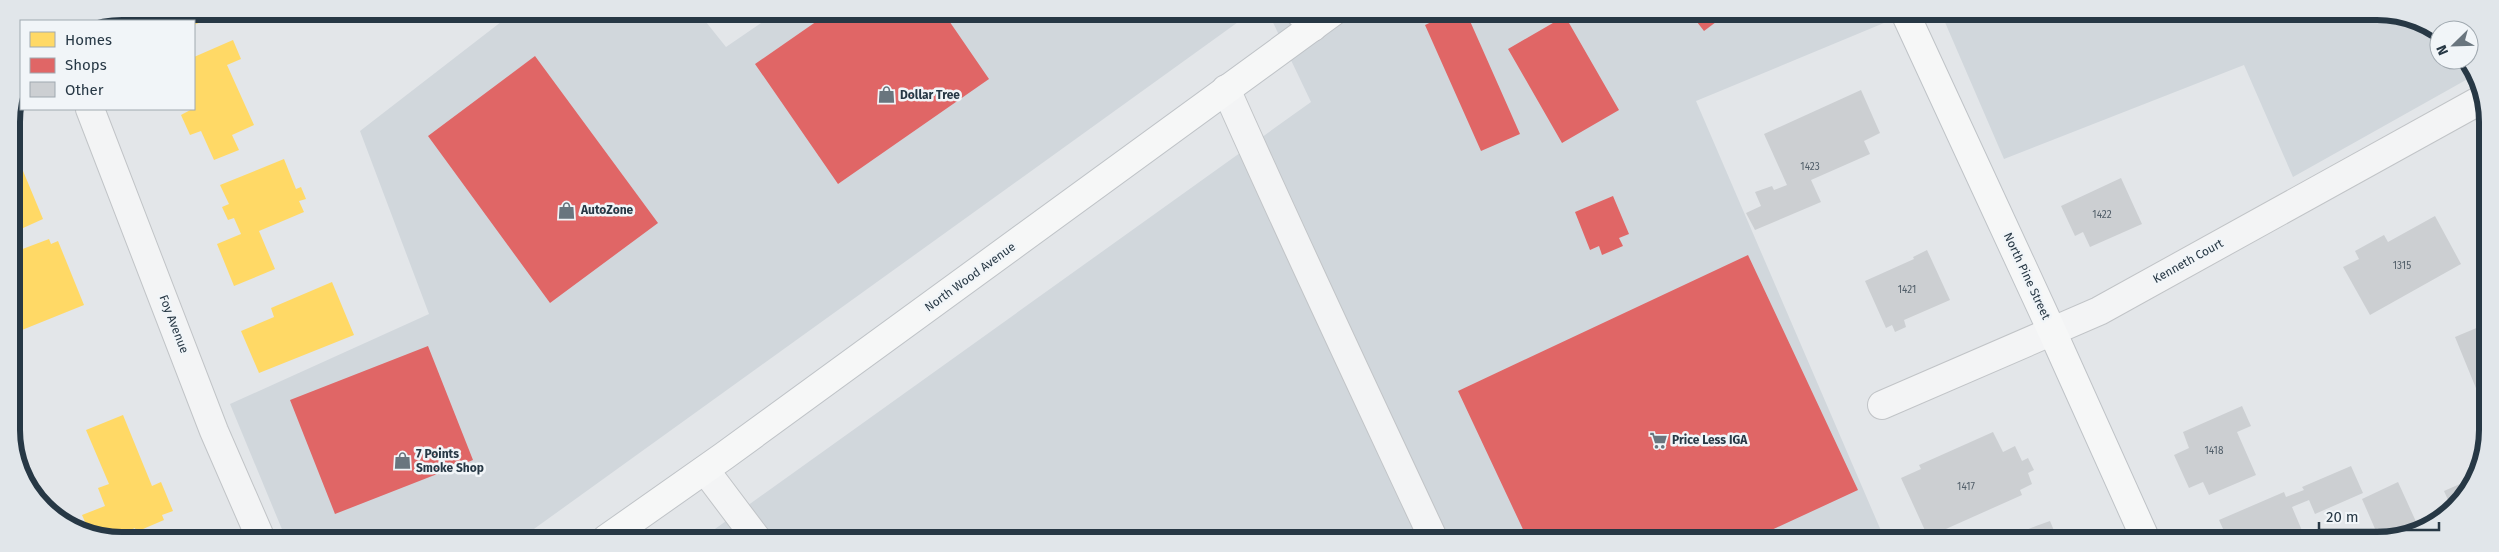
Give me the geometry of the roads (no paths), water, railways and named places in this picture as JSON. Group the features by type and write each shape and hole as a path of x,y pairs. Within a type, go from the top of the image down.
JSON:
{"main road":[{"name":"North Wood Avenue","path":"616,532 706,470 1226,89 1311,20"},
{"name":"North Pine Street","path":"1908,20 2142,532"}],"street":[{"path":"1226,89 1305,266 1351,360 1430,532"},
{"name":"Kenneth Court","path":"1882,405 2098,311 2477,102"},
{"name":"Foy Avenue","path":"90,110 214,431 258,532"},
{"path":"706,470 752,532"}],"place":[{"name":"Dollar Tree","path":"886,95"},
{"name":"AutoZone","path":"567,210"},
{"name":"Price Less IGA","path":"1658,440"},
{"name":"7 Points Smoke Shop","path":"402,461"}]}
